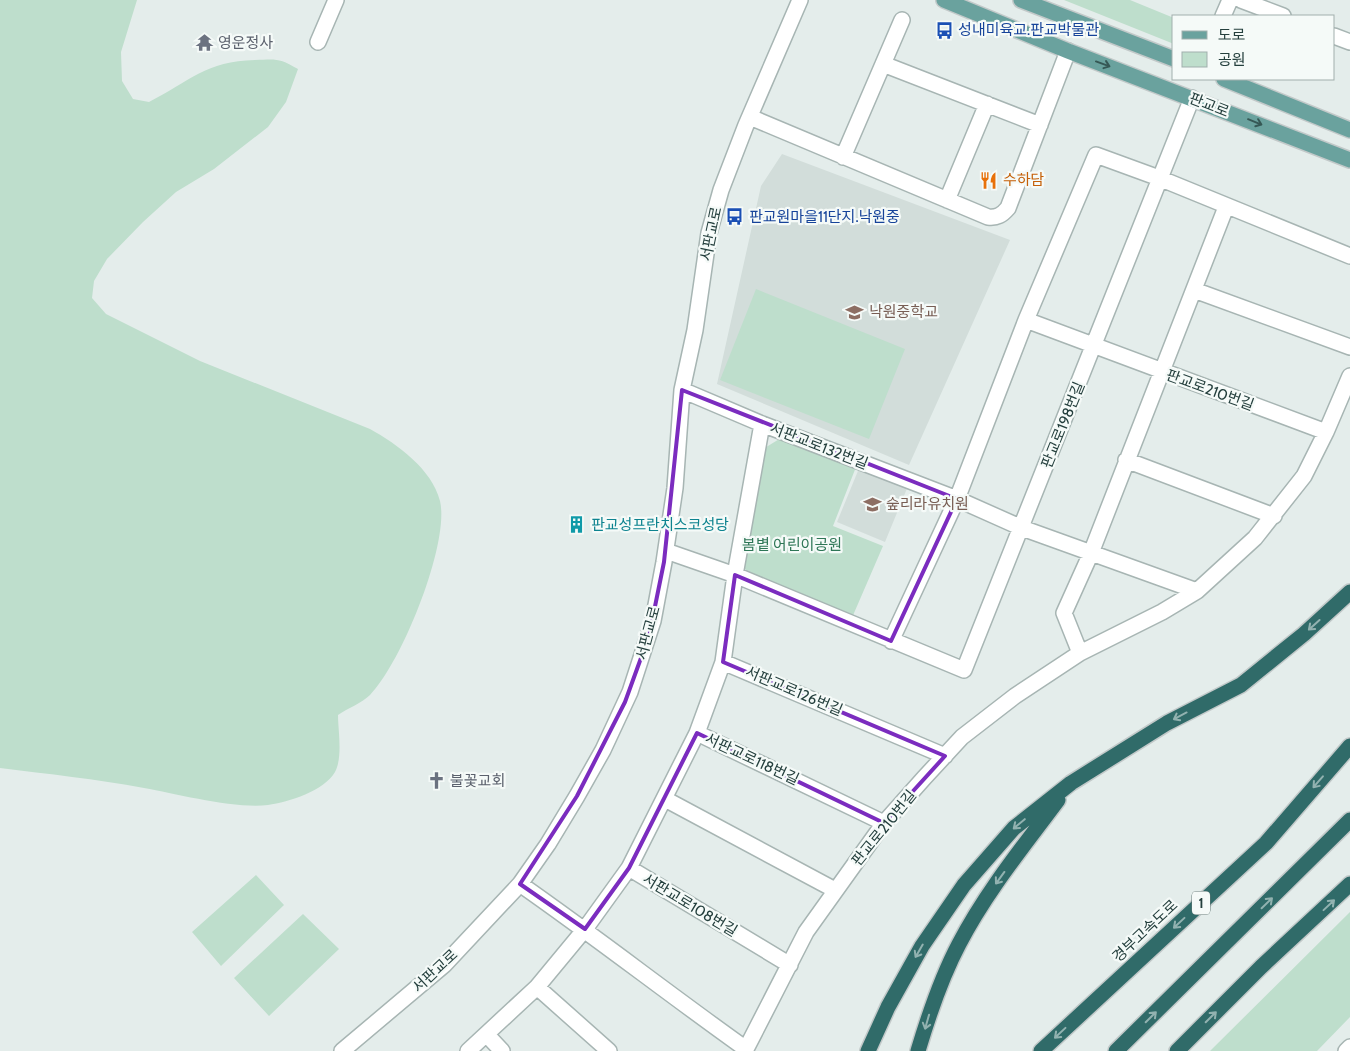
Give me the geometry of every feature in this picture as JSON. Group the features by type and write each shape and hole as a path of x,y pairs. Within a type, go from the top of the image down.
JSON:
{"highway":[{"path":"868,1051 888,1007 922,946 964,885 1014,828 1071,783 1167,723 1241,685 1304,634 1350,592"},
{"name":"경부고속도로","path":"1041,1051 1266,843 1350,746"},
{"path":"918,1051 930,1009 959,944 996,882 1071,783"},
{"path":"1116,1051 1350,820"},
{"path":"1177,1051 1261,967 1350,884"}],"main road":[{"name":"판교로","path":"944,0 1068,51 1350,160"},
{"path":"1021,0 1172,58"},
{"name":"판교로","path":"1226,80 1350,130"}],"street":[{"path":"318,42 336,0"},
{"name":"서판교로","path":"342,1051 444,965 520,884 548,844 577,796 630,692 653,621 666,551 675,488 682,390 692,350 709,233 721,190 800,0"},
{"path":"1223,15 1230,0"},
{"path":"1241,0 1280,15"},
{"path":"843,157 902,20"},
{"path":"1335,36 1350,42"},
{"path":"750,117 988,217 999,216 1008,208 1068,51"},
{"path":"883,64 1040,125"},
{"name":"판교로198번길","path":"892,641 964,670 1192,98"},
{"path":"948,200 987,104"},
{"path":"666,551 735,575 892,641 957,499 1026,320 1096,155 1159,178 1226,207 1350,256"},
{"path":"1080,653 1064,613 1091,553 1160,371 1226,207"},
{"path":"1194,290 1350,347"},
{"path":"1026,320 1094,345"},
{"name":"판교로210번길","path":"1094,345 1326,432"},
{"name":"판교로210번길","path":"745,1050 806,932 884,823 962,737 991,714 1045,674 1080,653 1162,612 1197,591 1255,538 1304,476 1326,432 1350,376"},
{"name":"서판교로132번길","path":"682,390 762,424 957,499 1022,528 1197,591"},
{"path":"697,733 722,662 735,575 762,424"},
{"path":"1126,460 1274,516"},
{"name":"서판교로126번길","path":"722,662 945,756"},
{"name":"서판교로118번길","path":"629,868 697,733 884,823"},
{"path":"665,799 835,890"},
{"name":"서판교로108번길","path":"468,1051 537,987 585,929 629,868 790,965"},
{"path":"520,884 585,929 661,989 745,1050"},
{"path":"537,987 609,1051"},
{"path":"487,1035 502,1051"},
{"path":"1346,1051 1350,1047"}],"highlighted area":[{"path":"682,390 957,499 891,641 735,575 723,662 945,756 884,823 697,733 629,868 585,929 520,884 577,796 625,702 649,636 664,562"}],"shaded area":[{"name":"낙원중학교","path":"782,154 1010,240 909,465 717,384 761,186"},
{"name":"숲리라유치원","path":"860,466 908,486 885,542 837,522"}],"green space":[{"path":"0,0 137,0 121,52 122,81 133,99 149,102 211,68 238,61 278,60 298,69 286,102 268,127 214,169 176,192 143,222 107,259 94,281 92,298 106,314 200,361 370,429 391,442 412,459 436,489 440,501 441,520 438,545 420,602 408,631 382,680 370,695 338,715 339,759 335,772 323,785 296,798 268,805 239,805 108,782 0,768"},
{"path":"1064,0 1130,0 1172,17 1172,43"},
{"path":"756,289 905,349 869,439 720,380"},
{"name":"봄볕 어린이공원","path":"781,438 856,467 833,526 883,546 851,620 754,578 743,567 763,449"},
{"path":"256,875 284,905 221,966 192,932"},
{"path":"1350,912 1350,1017 1317,1051 1210,1051"},
{"path":"303,914 339,949 269,1016 234,978"}],"place":[{"name":"성내미육교.판교박물관","path":"944,30"},
{"name":"영운정사","path":"204,43"},
{"name":"수하담","path":"989,180"},
{"name":"판교원마을11단지.낙원중","path":"735,217"},
{"name":"낙원중학교","path":"855,312"},
{"name":"숲리라유치원","path":"872,504"},
{"name":"판교성프란치스코성당","path":"577,525"},
{"name":"불꽃교회","path":"436,781"}]}
